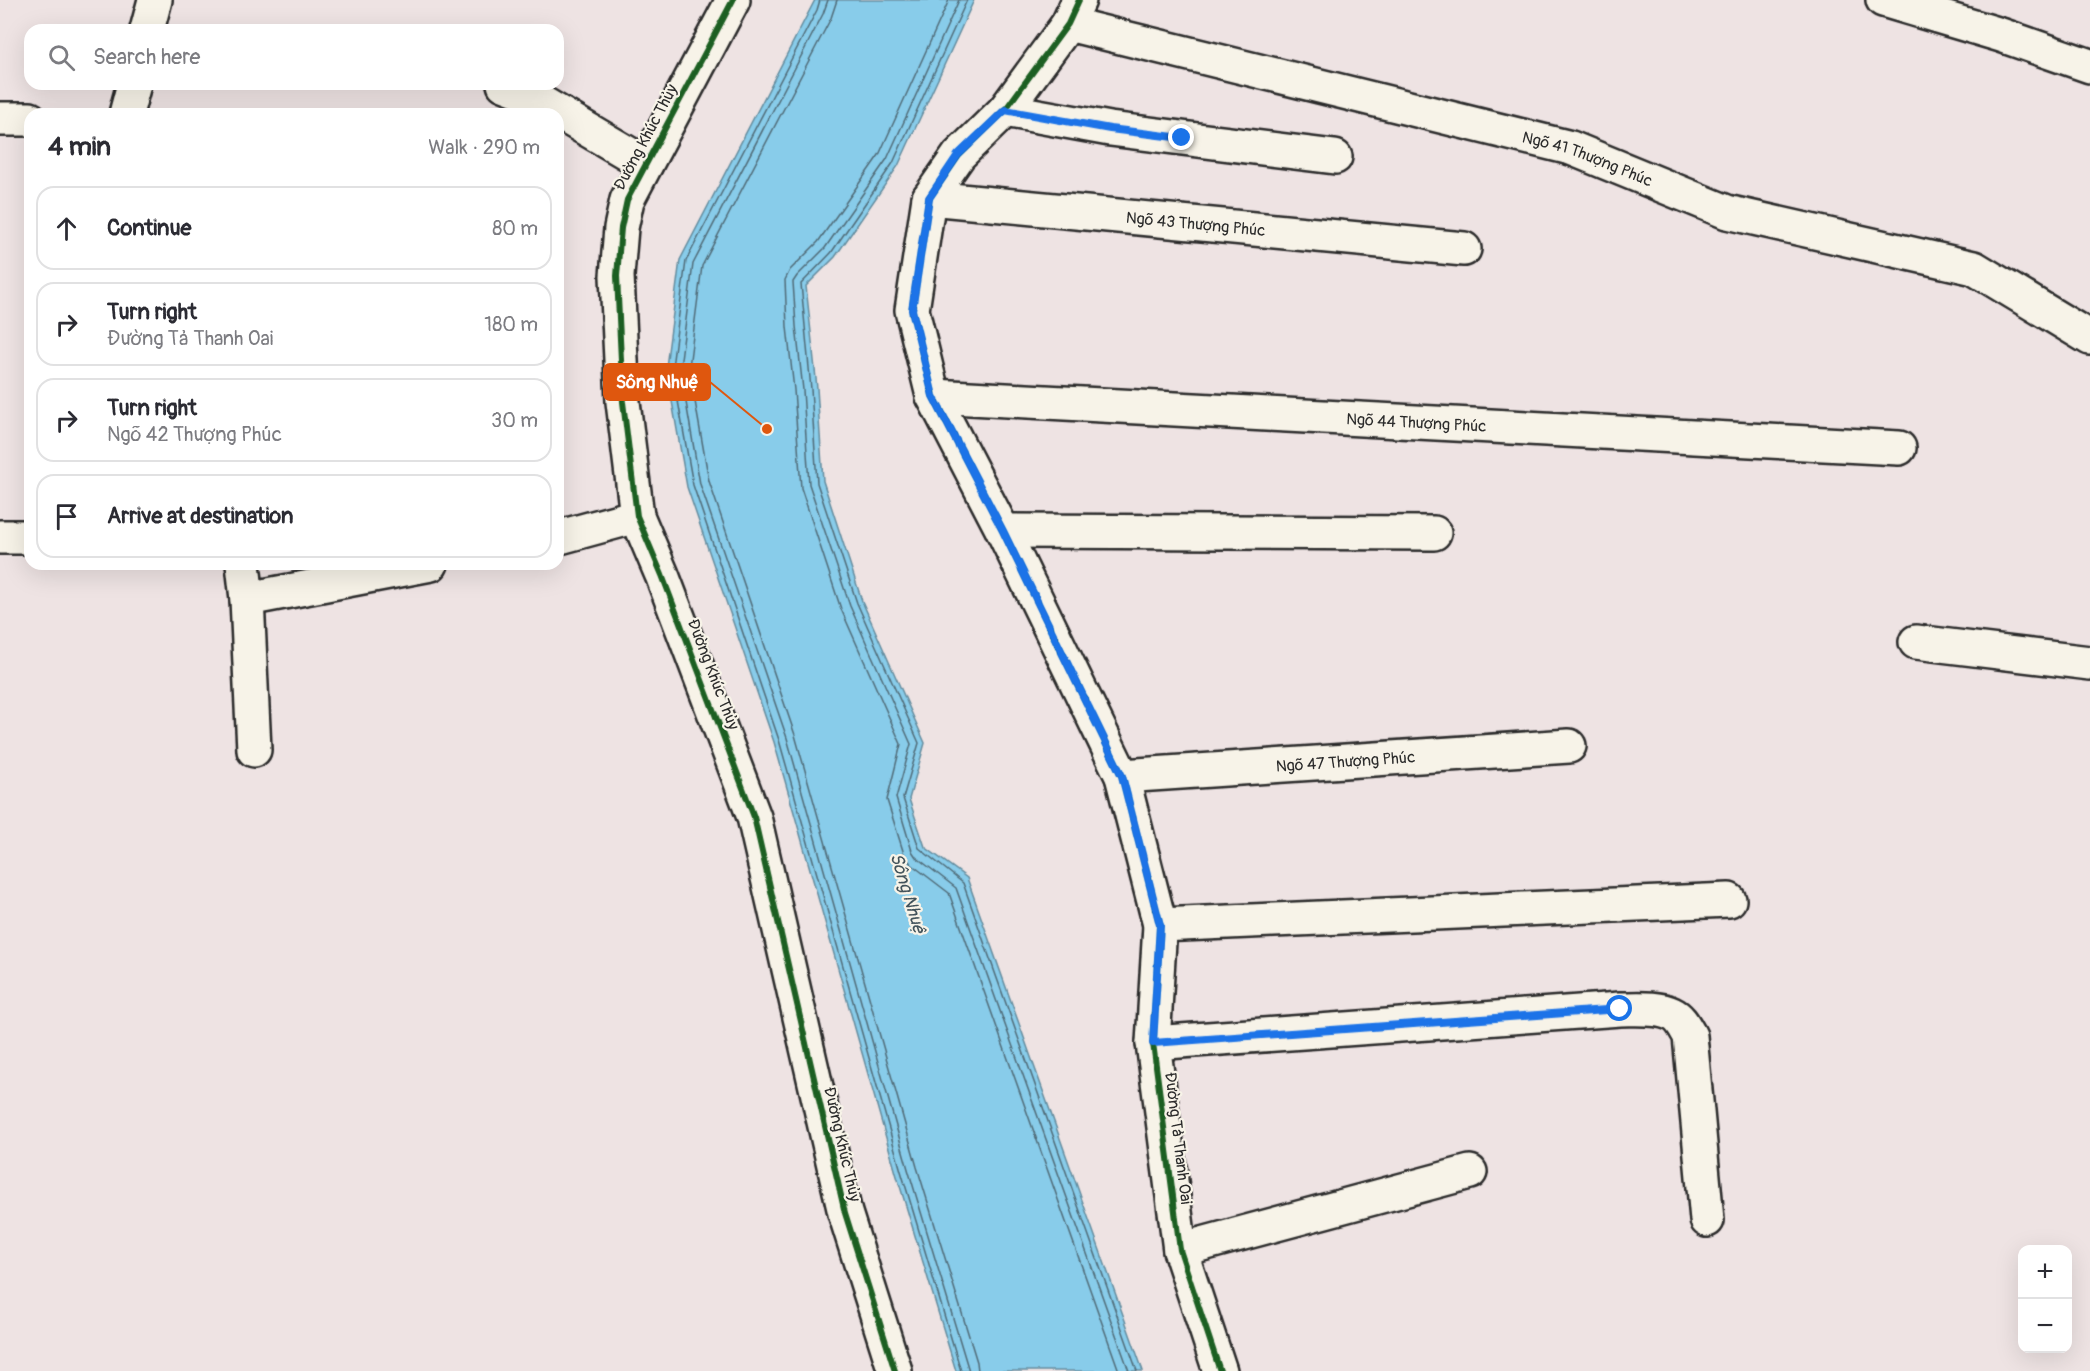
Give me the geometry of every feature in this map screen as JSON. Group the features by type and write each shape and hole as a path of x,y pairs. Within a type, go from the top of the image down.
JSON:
{"street":[{"path":"149,24 155,0"},
{"name":"Đường Khúc Thủy","path":"733,0 627,200 621,228 617,276 623,402 636,516 662,575 754,817 845,1214 895,1371"},
{"path":"1883,0 2001,35 2090,66"},
{"name":"Đường Tả Thanh Oai","path":"1074,12 1005,110 958,155 929,198 912,310 933,396 1003,531 1122,776 1160,925 1153,1043 1180,1250 1220,1371"},
{"name":"Ngõ 41 Thượng Phúc","path":"1074,12 1570,148 1727,212 1974,268 2090,338"},
{"path":"128,108 132,90"},
{"path":"518,90 550,108"},
{"path":"1005,110 1110,129 1335,157"},
{"path":"564,116 646,164"},
{"path":"0,119 24,119"},
{"name":"Ngõ 43 Thượng Phúc","path":"929,198 1464,249"},
{"name":"Ngõ 44 Thượng Phúc","path":"933,396 1899,448"},
{"path":"564,536 636,516"},
{"path":"1003,531 1434,533"},
{"path":"0,537 24,537"},
{"path":"244,570 254,750"},
{"path":"247,599 399,570"},
{"path":"1917,642 2090,663"},
{"name":"Ngõ 47 Thượng Phúc","path":"1122,776 1569,746"},
{"path":"1160,925 1729,900"},
{"path":"1153,1043 1620,1009 1659,1010 1673,1014 1681,1021 1690,1036 1707,1220"},
{"path":"1180,1250 1470,1172"}],"water":[{"path":"815,0 974,0 898,166 835,257 806,286 817,388 823,481 862,601 925,743 909,799 925,847 967,878 1143,1371 956,1371 896,1173 774,742 687,487 666,367 680,260"}],"cycle path":[{"path":"733,0 627,200 621,228 617,276 623,402 637,516 662,575 754,817 845,1213 895,1371"},
{"path":"1079,0 1068,24 1005,110 959,155 929,198 912,310 933,396 1003,531 1122,776 1160,925 1153,1043 1180,1250 1220,1371"}],"place":[{"name":"Sông Nhuệ","path":"767,429"}],"route":[{"path":"1182,138 1110,129 1005,110 958,155 929,198 912,310 933,396 1003,531 1122,776 1160,925 1153,1043 1620,1009"}]}
